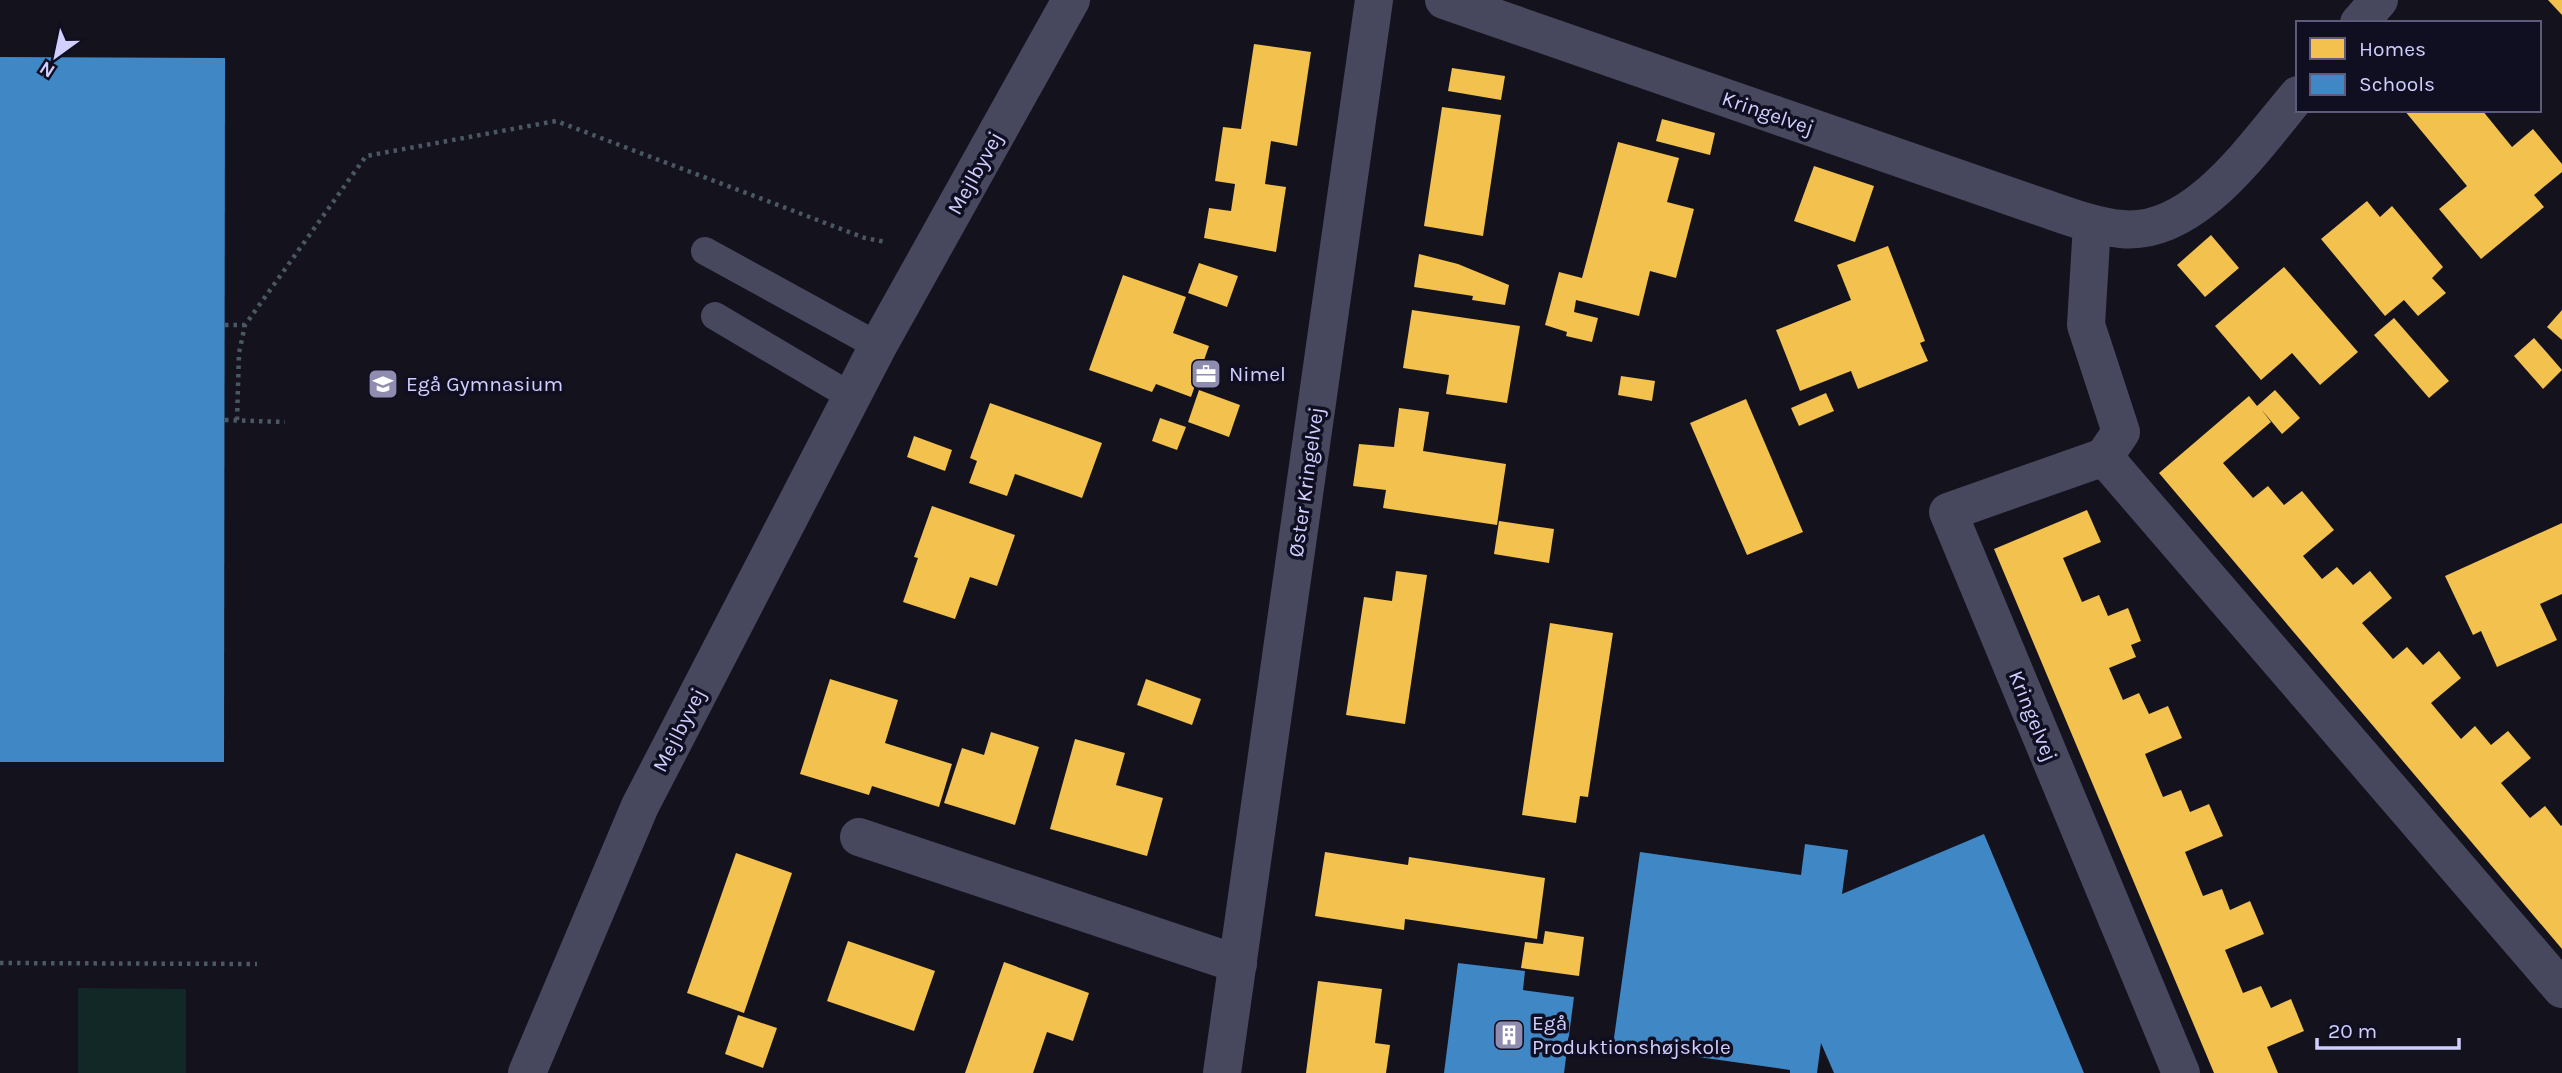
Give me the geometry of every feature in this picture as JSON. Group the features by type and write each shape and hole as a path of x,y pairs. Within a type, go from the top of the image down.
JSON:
{"street":[{"name":"Mejlbyvej","path":"527,1073 639,806 878,346 1072,0"},
{"name":"Øster Kringelvej","path":"1222,1073 1374,0"},
{"name":"Kringelvej","path":"1444,0 2092,224 2124,229 2162,224 2193,207 2221,185 2296,97"},
{"path":"2361,21 2379,0"},
{"path":"2092,224 2086,325 2121,432 2104,457 2562,989"},
{"name":"Kringelvej","path":"2104,457 1948,512 2181,1073"},
{"path":"859,836 1238,964"}],"lane":[{"path":"705,251 878,346"},
{"path":"715,316 852,397"}],"path":[{"path":"237,420 239,353 245,324 366,156 555,121 865,238 932,250"},
{"path":"225,325 245,324"},
{"path":"225,420 285,422"},
{"path":"0,963 257,964"}],"green space":[{"path":"78,988 186,989 186,1073 78,1073"}],"building: Homes":[{"path":"2548,0 2562,0 2562,15"},
{"path":"1254,44 1311,52 1297,146 1271,141 1265,184 1286,187 1276,252 1204,238 1209,208 1231,211 1235,184 1215,181 1223,127 1241,129"},
{"path":"1452,68 1505,76 1501,100 1448,91"},
{"path":"1442,107 1501,115 1483,236 1424,226"},
{"path":"2406,112 2484,112 2512,147 2533,129 2562,164 2562,172 2534,195 2544,207 2481,259 2439,209 2467,186"},
{"path":"1662,119 1715,133 1710,155 1656,141"},
{"path":"1618,142 1679,158 1667,202 1694,209 1676,278 1650,271 1639,316 1576,300 1574,312 1598,318 1592,342 1566,336 1567,332 1545,325 1559,272 1582,278"},
{"path":"1814,166 1874,186 1855,242 1794,221"},
{"path":"2367,201 2380,217 2392,206 2443,267 2432,278 2446,293 2418,316 2404,300 2385,316 2321,239"},
{"path":"2211,235 2239,268 2205,297 2177,265"},
{"path":"1888,246 1925,341 1920,343 1928,361 1858,389 1851,371 1800,391 1776,330 1851,300 1837,265"},
{"path":"1419,254 1458,264 1509,285 1505,305 1472,300 1473,296 1414,287"},
{"path":"1199,263 1238,276 1227,307 1188,293"},
{"path":"2284,267 2358,352 2320,385 2292,353 2261,380 2215,326"},
{"path":"1123,275 1186,297 1173,333 1209,346 1191,397 1156,384 1152,392 1089,370"},
{"path":"1412,310 1520,326 1507,403 1446,394 1449,375 1403,368"},
{"path":"2562,310 2562,340 2547,327"},
{"path":"2394,318 2449,381 2429,398 2374,335"},
{"path":"2534,338 2562,370 2543,389 2514,356"},
{"path":"1621,376 1655,381 1652,401 1618,395"},
{"path":"1199,390 1240,405 1229,437 1188,422"},
{"path":"2275,390 2300,418 2282,434 2261,409 2271,422 2223,463 2253,498 2268,486 2284,505 2302,491 2334,530 2303,556 2322,579 2337,567 2353,585 2370,571 2392,598 2362,623 2393,659 2407,647 2423,665 2439,651 2461,678 2431,703 2461,739 2475,726 2491,745 2508,731 2531,758 2501,783 2530,818 2545,806 2562,825 2562,949 2159,473 2249,396 2257,406"},
{"path":"1826,393 1834,411 1799,426 1791,408"},
{"path":"1746,399 1803,532 1747,555 1690,423"},
{"path":"990,403 1102,443 1082,498 1015,474 1007,496 969,483 977,461 970,458"},
{"path":"1399,408 1429,412 1423,451 1506,464 1497,525 1383,508 1386,490 1353,486 1359,444 1394,447"},
{"path":"1160,418 1186,427 1177,450 1152,441"},
{"path":"914,436 952,450 945,471 907,457"},
{"path":"932,506 1015,535 997,586 970,577 955,619 903,602 918,558 914,557"},
{"path":"2087,510 2101,542 2063,558 2082,602 2099,595 2108,616 2128,608 2141,641 2131,645 2136,657 2109,668 2123,700 2139,693 2149,714 2168,706 2182,738 2145,754 2163,797 2181,790 2190,812 2209,804 2223,836 2185,852 2203,896 2222,889 2230,910 2250,901 2264,934 2225,950 2243,993 2261,986 2271,1008 2291,999 2304,1031 2267,1047 2278,1073 2214,1073 1994,549"},
{"path":"1499,521 1554,529 1549,563 1494,554"},
{"path":"2562,523 2562,594 2540,604 2557,640 2497,667 2481,631 2473,635 2445,576"},
{"path":"1396,571 1427,575 1405,724 1346,715 1364,597 1392,601"},
{"path":"1550,623 1613,633 1588,797 1580,796 1576,823 1522,815"},
{"path":"830,679 898,700 885,743 952,764 939,807 872,786 869,795 800,774"},
{"path":"1146,679 1201,699 1192,725 1137,705"},
{"path":"991,732 1039,747 1015,825 944,803 962,748 984,755"},
{"path":"1075,739 1125,753 1116,785 1163,798 1147,856 1050,829"},
{"path":"1325,852 1408,865 1409,857 1545,878 1537,939 1405,919 1404,930 1315,916"},
{"path":"736,853 792,873 744,1013 687,993"},
{"path":"1545,931 1584,937 1579,976 1521,968 1525,942 1543,944"},
{"path":"848,941 935,971 914,1031 827,1001"},
{"path":"1004,962 1089,993 1073,1041 1047,1032 1033,1073 965,1073"},
{"path":"1318,981 1382,989 1375,1043 1390,1045 1386,1073 1306,1073"},
{"path":"738,1015 777,1028 763,1068 725,1054"}],"building: Schools":[{"path":"0,57 225,58 224,762 0,762"},
{"path":"1984,834 2084,1073 1834,1073 1821,1043 1817,1073 1790,1073 1790,1070 1613,1045 1640,852 1801,875 1805,844 1848,850 1842,894"},
{"name":"Egå Produktionshøjskole","path":"1458,963 1525,971 1523,990 1574,997 1564,1073 1444,1073"}],"place":[{"name":"Nimel","path":"1206,374"},
{"name":"Egå Gymnasium","path":"383,384"},
{"name":"Egå Produktionshøjskole","path":"1509,1035"}]}
